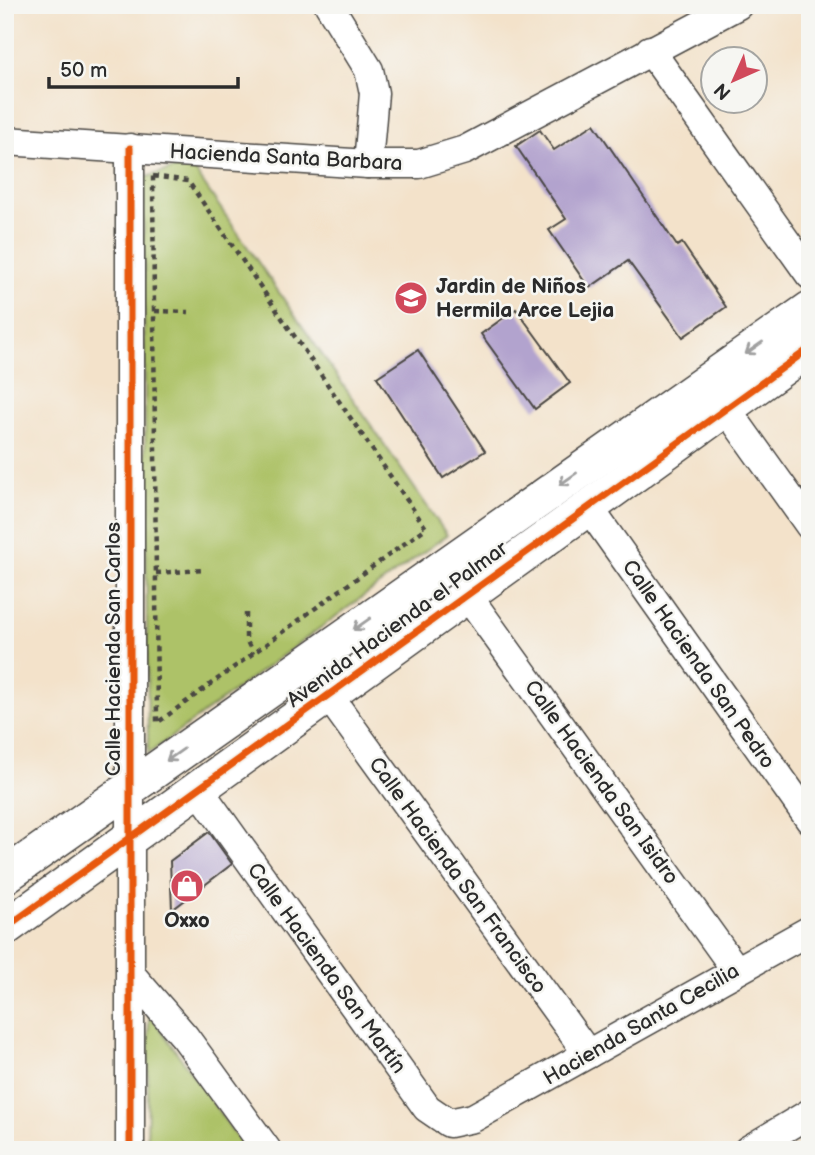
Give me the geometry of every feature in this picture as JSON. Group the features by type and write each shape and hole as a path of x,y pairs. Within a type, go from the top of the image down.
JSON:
{"street":[{"path":"329,5 359,49 369,71 374,93 368,164"},
{"name":"Hacienda Santa Barbara","path":"5,141 368,164 419,164 443,159 738,5"},
{"path":"650,50 810,275"},
{"name":"Calle Hacienda San Carlos","path":"130,148 130,1150"},
{"name":"Avenida Hacienda el Palmar","path":"5,876 810,309"},
{"name":"Avenida Hacienda el Palmar","path":"5,929 131,835 810,348"},
{"path":"725,407 810,526"},
{"name":"Calle Hacienda San Pedro","path":"589,508 810,820"},
{"name":"Calle Hacienda San Isidro","path":"467,595 736,970"},
{"name":"Calle Hacienda San Francisco","path":"328,695 588,1054"},
{"name":"Calle Hacienda San Martín","path":"198,787 428,1108 449,1123 473,1118"},
{"name":"Hacienda Santa Cecilia","path":"473,1118 810,930"},
{"path":"132,976 185,1037 267,1150"},
{"path":"748,1150 810,1113"}],"path":[{"path":"153,176 188,181 426,528 157,723 156,573 154,311 153,176"},
{"path":"154,311 189,312"},
{"path":"156,573 204,570"},
{"path":"246,613 246,639 253,654"}],"green space":[{"path":"190,164 447,535 148,754 143,178"},
{"path":"149,1013 246,1150 147,1150"}],"building":[{"path":"594,124 677,246 682,243 726,307 683,337 628,261 589,288 549,230 566,219 516,146 540,130 554,150"},
{"path":"516,309 570,383 535,409 481,334"},
{"path":"418,350 485,451 443,478 377,377"},
{"name":"Oxxo","path":"209,832 232,864 172,910 170,861"}],"cycle path":[{"path":"130,148 130,1150"},
{"path":"5,928 810,348"}],"place":[{"name":"Jardin de Niños Hermila Arce Lejia","path":"411,298"},
{"name":"Oxxo","path":"187,886"}]}
